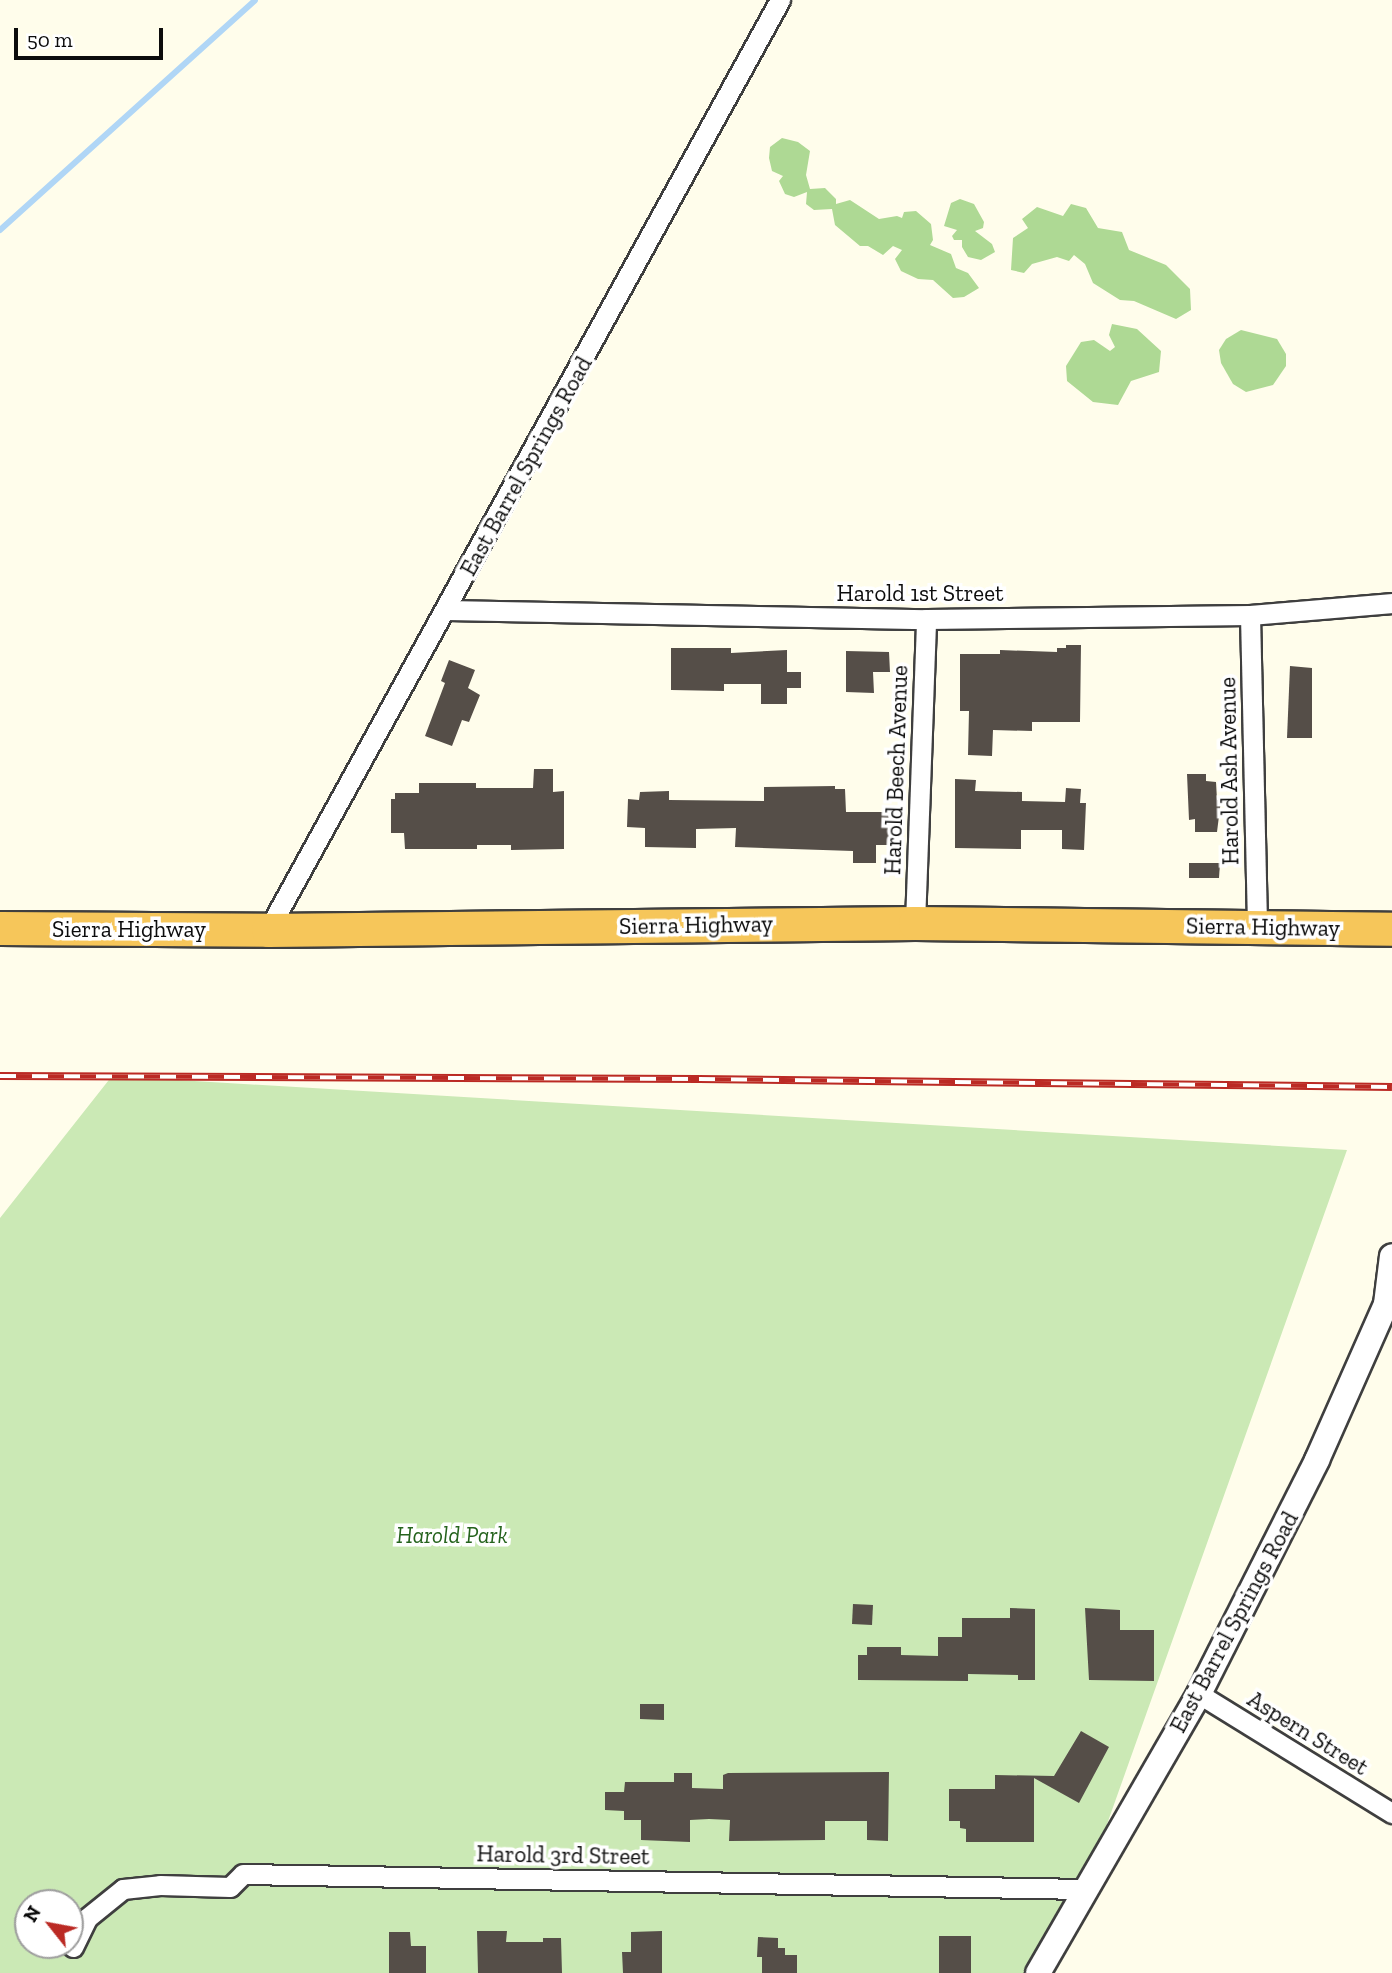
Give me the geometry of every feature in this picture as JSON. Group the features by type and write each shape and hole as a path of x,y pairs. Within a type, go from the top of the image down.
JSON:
{"highway":[{"name":"Sierra Highway","path":"0,928 268,930 915,923 1392,929"}],"street":[{"name":"East Barrel Springs Road","path":"268,930 447,610 780,0"},
{"name":"Harold 1st Street","path":"447,610 926,619 1250,615 1392,603"},
{"name":"Harold Ash Avenue","path":"1250,615 1257,927"},
{"name":"Harold Beech Avenue","path":"915,923 926,619"},
{"name":"East Barrel Springs Road","path":"1038,1973 1199,1694 1328,1436 1386,1304 1392,1256"},
{"name":"Aspern Street","path":"1199,1694 1392,1813"},
{"name":"Harold 3rd Street","path":"84,1924 87,1918 123,1889 160,1885 230,1887 243,1874 1087,1889"}],"green space":[{"path":"782,138 798,142 810,151 806,175 810,189 825,188 836,199 836,204 850,200 879,219 897,216 902,218 904,212 916,211 931,224 933,240 930,245 951,254 956,268 968,273 979,288 964,297 953,298 933,280 918,279 901,271 895,259 902,250 893,246 883,255 868,246 860,246 835,225 832,209 814,210 806,204 807,192 794,197 785,194 779,181 783,176 772,171 769,158 770,147"},
{"path":"960,199 974,204 984,222 983,228 975,231 992,244 995,252 981,260 968,257 962,247 962,240 954,240 952,236 957,230 944,226 951,203"},
{"path":"1071,204 1086,208 1098,228 1122,232 1129,250 1166,265 1190,289 1191,310 1176,319 1134,301 1120,300 1093,283 1085,264 1074,255 1069,261 1057,257 1032,264 1024,273 1011,270 1013,238 1028,228 1022,219 1037,207 1063,216"},
{"path":"1112,324 1137,329 1161,351 1159,372 1131,381 1118,405 1093,402 1067,381 1066,366 1081,342 1094,340 1110,351 1115,347 1109,335"},
{"path":"1241,330 1277,339 1286,354 1286,366 1273,385 1246,392 1233,384 1221,363 1219,350 1226,339"},
{"name":"Harold Park","path":"112,1076 1347,1150 1054,1973 0,1973 0,1218"}],"building":[{"path":"1066,645 1081,645 1080,722 1032,722 1032,731 993,730 992,756 968,755 969,711 960,711 960,654 1000,654 1000,650 1057,652 1057,648 1066,648"},
{"path":"671,648 731,648 731,653 787,650 787,672 801,672 801,688 787,688 787,704 761,704 761,684 724,684 724,691 671,690"},
{"path":"846,651 889,652 890,672 873,672 874,693 846,692"},
{"path":"449,660 475,670 468,688 480,695 469,722 462,720 452,746 425,736 445,683 441,681"},
{"path":"1290,666 1312,668 1312,738 1287,738"},
{"path":"534,769 553,769 553,792 564,791 564,849 511,850 511,845 477,845 477,849 405,849 404,833 391,833 391,799 395,799 395,793 419,793 419,783 476,783 476,788 533,788"},
{"path":"1187,774 1206,774 1206,781 1216,782 1217,800 1221,800 1217,832 1195,832 1195,819 1189,820"},
{"path":"955,779 976,780 975,791 1022,792 1022,801 1065,802 1066,788 1081,789 1080,803 1086,803 1084,850 1062,849 1062,830 1021,830 1021,849 955,848"},
{"path":"835,786 835,789 845,789 846,812 892,812 892,845 876,845 876,863 853,863 853,851 735,847 736,828 696,829 696,848 645,847 645,828 627,827 628,799 639,800 640,792 669,791 669,800 764,801 764,787"},
{"path":"1189,863 1220,863 1219,878 1189,878"},
{"path":"853,1604 873,1605 872,1625 852,1624"},
{"path":"1010,1608 1035,1609 1035,1680 1018,1680 1018,1675 968,1674 968,1681 858,1680 858,1655 867,1655 867,1647 901,1647 901,1655 938,1656 938,1637 962,1637 962,1618 1010,1618"},
{"path":"1085,1608 1120,1610 1120,1630 1154,1630 1154,1681 1089,1680"},
{"path":"640,1704 664,1704 664,1720 640,1719"},
{"path":"1081,1731 1109,1747 1079,1803 1034,1778 1034,1842 966,1842 966,1829 960,1828 960,1821 949,1821 949,1789 995,1789 995,1775 1054,1776"},
{"path":"889,1772 888,1841 867,1840 867,1821 825,1821 825,1840 729,1841 730,1820 709,1819 690,1820 690,1842 641,1840 641,1820 624,1820 624,1811 605,1810 605,1792 624,1792 625,1782 674,1782 674,1773 692,1773 692,1788 723,1789 723,1775 728,1773"},
{"path":"477,1931 507,1931 506,1942 543,1942 543,1938 561,1938 562,1973 478,1973"},
{"path":"662,1931 662,1973 623,1973 622,1952 631,1952 631,1932"},
{"path":"389,1932 410,1932 411,1946 426,1946 426,1973 389,1973"},
{"path":"939,1936 971,1936 971,1973 939,1973"},
{"path":"758,1937 778,1938 778,1948 785,1948 785,1955 797,1955 797,1973 762,1973 762,1957 757,1957"}],"waterway":[{"path":"0,230 255,0"}],"railway":[{"path":"0,1076 699,1079 1392,1087"}]}
